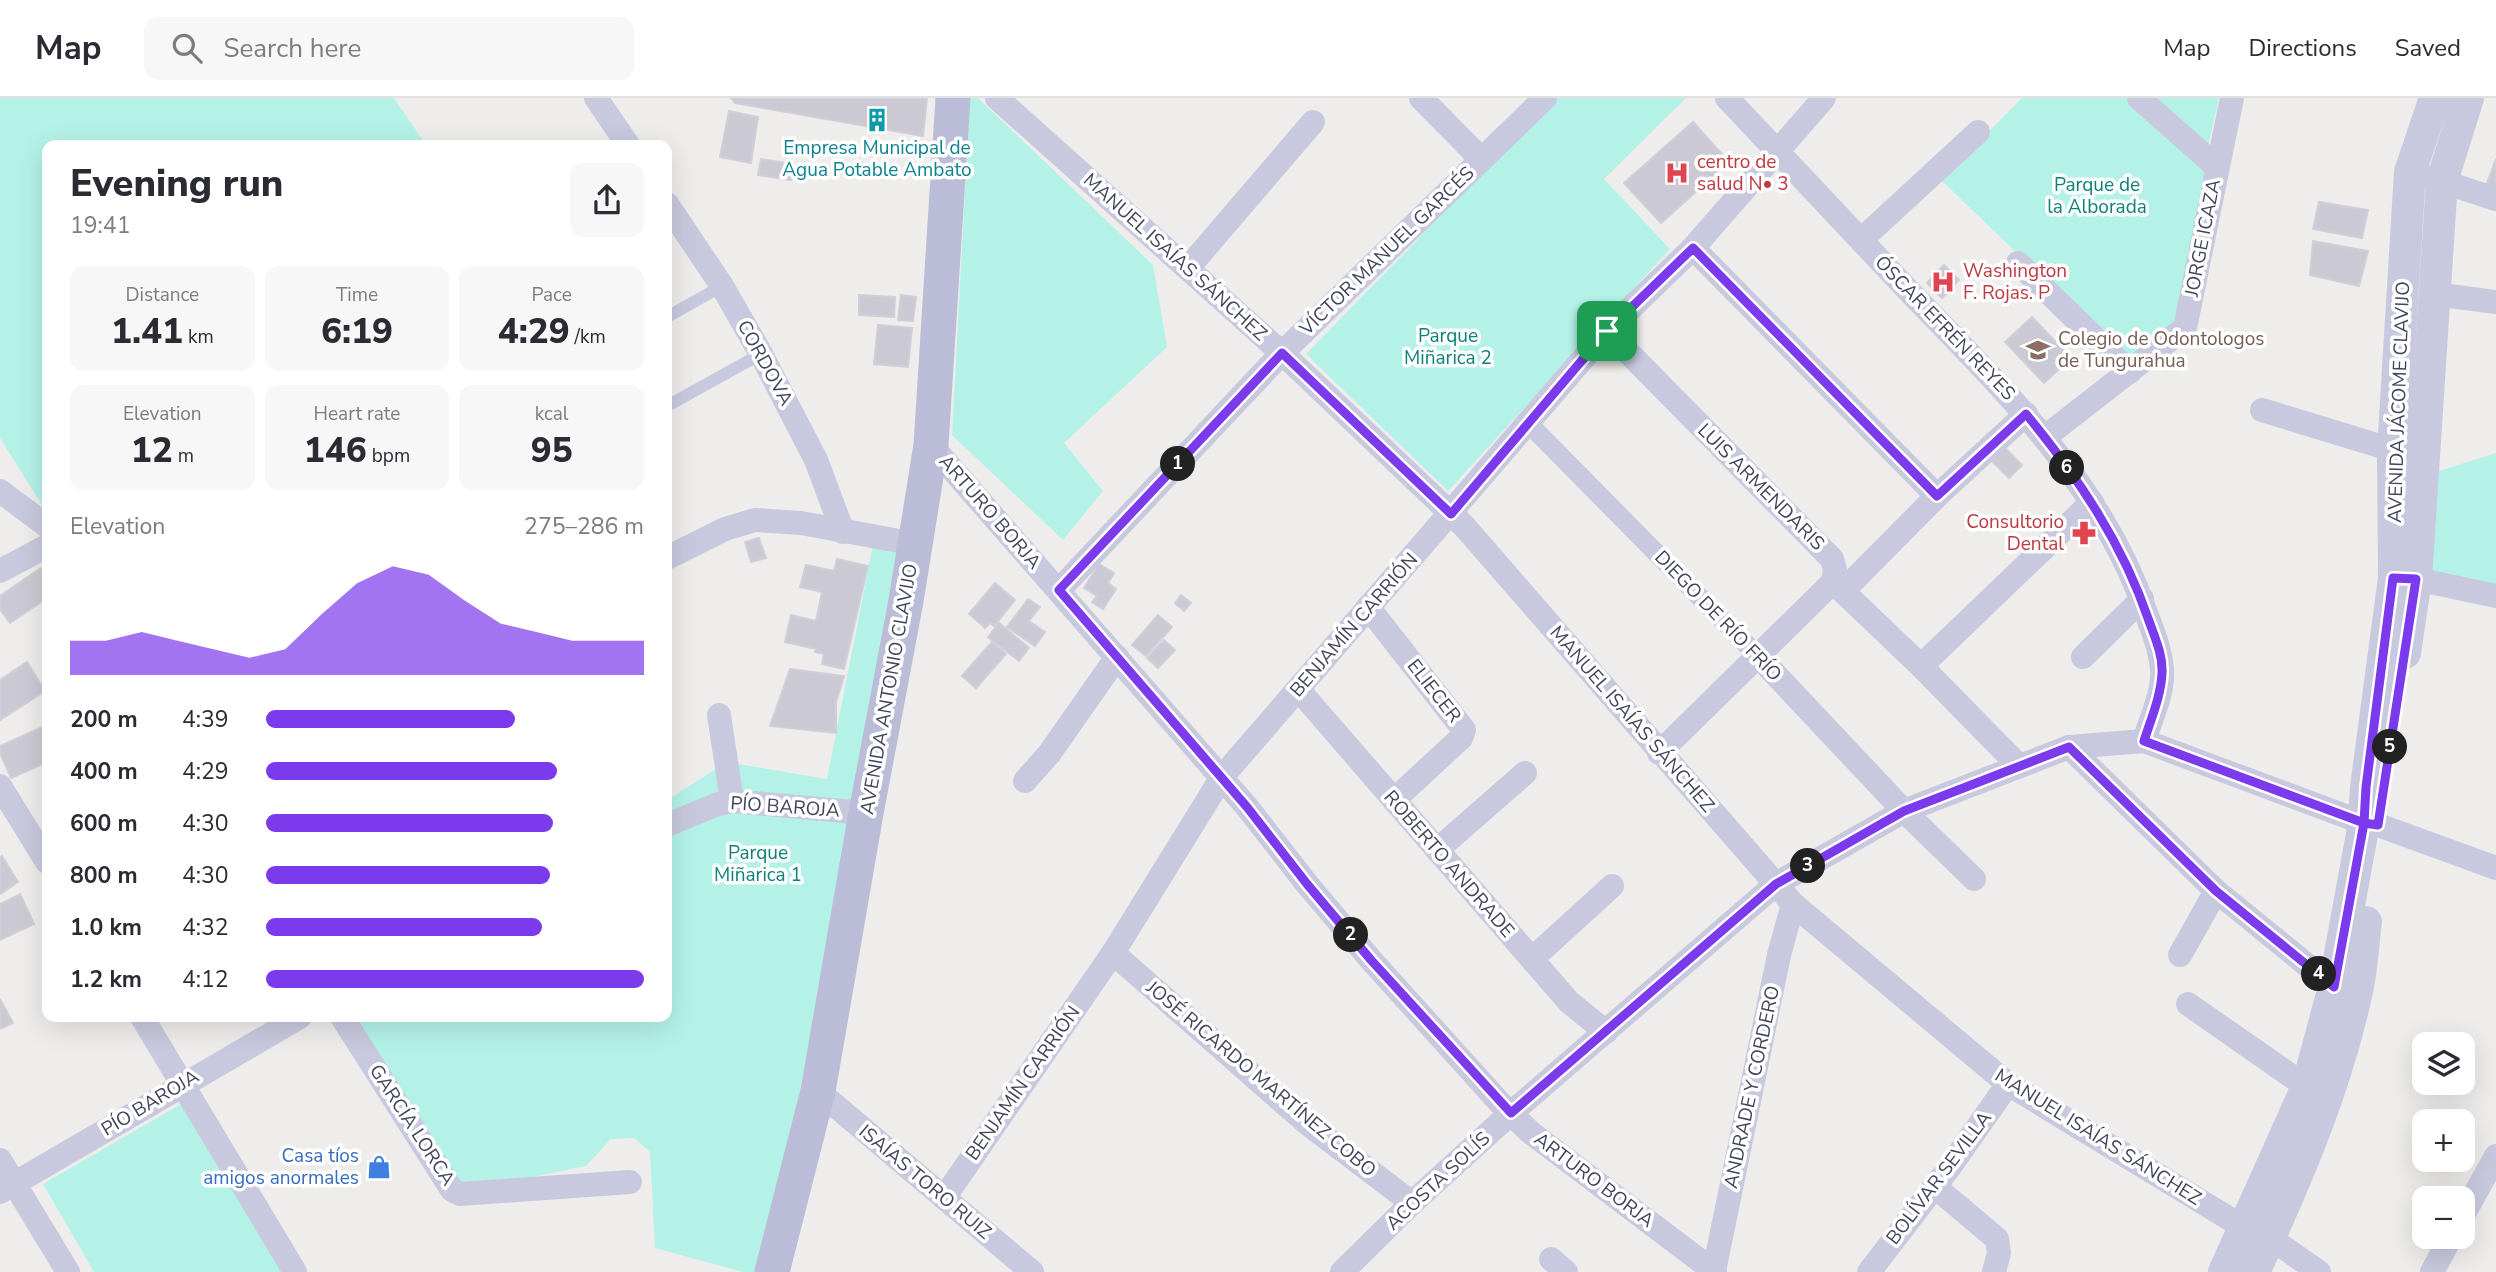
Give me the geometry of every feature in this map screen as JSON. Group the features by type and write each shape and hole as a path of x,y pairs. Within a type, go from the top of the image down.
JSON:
{"main road":[{"name":"AVENIDA ANTONIO CLAVIJO","path":"772,1272 818,1091 916,544 931,446 953,98"}],"street":[{"path":"596,98 625,140"},
{"name":"MANUEL ISAÍAS SÁNCHEZ","path":"997,98 1282,353 1464,526 1793,904 2008,1084 2319,1272"},
{"path":"1421,98 1481,159"},
{"name":"VÍCTOR MANUEL GARCÉS","path":"1059,590 1282,353 1545,98"},
{"name":"ÓSCAR EFRÉN REYES","path":"1727,98 1776,153 2026,414 2092,502 2130,570 2159,650 2162,672 2159,695 2144,741"},
{"name":"BENJAMÍN CARRIÓN","path":"944,1198 1112,953 1222,778 1607,331 1693,248 1824,98"},
{"path":"2139,98 2217,167"},
{"name":"JORGE ICAZA","path":"2045,438 2185,328 2232,98"},
{"name":"AVENIDA JÁCOME CLAVIJO","path":"2405,578 2393,450 2410,172 2435,98"},
{"name":"AVENIDA JÁCOME CLAVIJO","path":"2224,1272 2256,1232 2327,1102 2358,988 2371,824 2366,787 2405,578 2434,294 2442,181 2468,98"},
{"path":"1188,268 1313,122"},
{"path":"1861,240 1978,132"},
{"path":"2410,172 2496,199"},
{"name":"CORDOVA","path":"672,211 722,286 761,354 816,460 843,532"},
{"path":"1693,248 1937,496"},
{"path":"2018,263 2130,372"},
{"path":"2434,294 2496,302"},
{"name":"LUIS ARMENDARIS","path":"1607,331 1832,559 1838,587 1921,666 2019,766"},
{"path":"2262,410 2393,450"},
{"path":"1659,753 1758,656 1838,587 2026,414"},
{"name":"DIEGO DE RÍO FRÍO","path":"1528,423 1758,656 1904,811 1974,879"},
{"name":"ARTURO BORJA","path":"931,446 1222,778 1371,960 1511,1113 1530,1132 1715,1272"},
{"path":"0,491 42,522"},
{"path":"1921,666 2092,502"},
{"path":"672,556 725,529 755,520 801,523 916,544"},
{"path":"0,571 42,549"},
{"path":"2405,578 2496,596"},
{"path":"2083,657 2142,599"},
{"name":"ELIECER","path":"1368,607 1464,730 1461,738 1394,800"},
{"path":"1025,781 1049,754 1116,657"},
{"name":"ROBERTO ANDRADE","path":"1298,689 1569,1002 1606,1032"},
{"path":"719,715 732,801"},
{"name":"ACOSTA SOLÍS","path":"1342,1272 1412,1203 1511,1113 1776,884 1904,811 2069,747 2144,741 2496,868"},
{"path":"2069,747 2216,891 2334,987"},
{"path":"1437,850 1525,773"},
{"path":"0,786 42,854"},
{"name":"PÍO BAROJA","path":"672,823 732,801 866,813"},
{"name":"AVENIDA JÁCOME CLAVIJO","path":"2254,1272 2256,1232 2307,1087 2334,987 2371,824"},
{"path":"1532,959 1612,886"},
{"path":"2180,955 2216,891"},
{"name":"ANDRADE Y CORDERO","path":"1715,1272 1779,955 1793,904"},
{"name":"JOSÉ RICARDO MARTÍNEZ COBO","path":"1112,953 1308,1124 1412,1203"},
{"path":"2188,1004 2307,1087"},
{"path":"145,1022 295,1272"},
{"name":"PÍO BAROJA","path":"7,1188 291,1022"},
{"name":"GARCÍA LORCA","path":"345,1022 452,1190 460,1194 630,1182"},
{"name":"BOLÍVAR SEVILLA","path":"1869,1272 2008,1084"},
{"name":"ISAÍAS TORO RUIZ","path":"818,1091 1032,1272"},
{"path":"2475,1194 2496,1156"},
{"path":"0,1160 7,1188 68,1272"},
{"path":"1934,1186 1997,1239 2000,1253 1994,1272"},
{"path":"2432,1272 2444,1249"}],"lane":[{"path":"672,314 722,286"},
{"path":"672,403 761,354"}],"green space":[{"path":"0,98 394,98 423,140 42,140 42,505 0,438"},
{"path":"970,98 978,98 1153,265 1167,347 1064,443 1103,491 1063,540 952,435"},
{"name":"Parque Miñarica 2","path":"1556,98 1686,98 1604,179 1670,249 1448,491 1306,354"},
{"name":"Parque de la Alborada","path":"2022,98 2135,98 2208,168 2176,324 2131,363 1941,180"},
{"path":"2155,98 2219,98 2208,146"},
{"path":"2496,453 2496,584 2428,574 2439,471"},
{"name":"Parque Miñarica 1","path":"873,545 908,551 764,1272 743,1272 655,1248 650,1152 634,1138 611,1139 586,1166 459,1192 354,1022 672,1022 672,797 727,762 827,779"},
{"path":"183,1103 282,1272 94,1272 43,1184"}],"building":[{"name":"Empresa Municipal de Agua Potable Ambato","path":"731,98 927,98 923,136 735,103"},
{"path":"729,111 758,117 751,163 720,157"},
{"name":"centro de salud N• 3","path":"1693,122 1729,162 1661,223 1624,183"},
{"path":"761,159 794,164 791,180 758,175"},
{"path":"2496,159 2496,189 2486,186"},
{"path":"2319,202 2368,210 2362,238 2313,229"},
{"path":"2313,241 2368,251 2359,286 2310,275"},
{"name":"Washington F. Rojas. P","path":"1944,265 1959,280 1942,298 1927,283"},
{"path":"859,295 895,297 894,317 859,315"},
{"path":"901,295 916,297 913,321 898,320"},
{"name":"Colegio de Odontologos de Tungurahua","path":"2032,317 2071,358 2044,383 2005,342"},
{"path":"878,325 912,328 908,367 874,364"},
{"path":"2002,445 2022,465 2009,478 1989,458"},
{"path":"759,538 766,558 751,562 745,542"},
{"path":"837,559 868,566 844,669 822,664 824,654 815,652 816,649 785,642 791,615 816,621 822,592 800,587 806,565 834,571"},
{"path":"1099,564 1114,573 1108,583 1116,589 1103,609 1092,602 1097,596 1084,588"},
{"path":"41,568 42,601 10,623 0,609 0,596"},
{"path":"995,583 1015,600 994,626 990,623 985,628 969,614"},
{"path":"1181,595 1191,603 1184,611 1175,603"},
{"path":"1028,599 1040,607 1029,621 1045,632 1035,646 1007,627"},
{"path":"1158,615 1172,627 1146,656 1132,645"},
{"path":"999,623 1029,648 1019,661 988,637"},
{"path":"1164,640 1175,650 1158,668 1147,658"},
{"path":"992,642 1006,654 976,688 962,676"},
{"path":"27,662 42,686 42,693 0,720 0,680"},
{"path":"790,669 844,676 836,702 836,733 770,726"},
{"path":"42,727 42,764 11,778 0,753 0,746"},
{"path":"2,856 18,882 0,894 0,858"},
{"path":"20,894 34,924 0,940 0,904"},
{"path":"0,999 13,1023 0,1029"}],"place":[{"name":"Empresa Municipal de Agua Potable Ambato","path":"877,120"},
{"name":"centro de salud N• 3","path":"1677,173"},
{"name":"Washington F. Rojas. P","path":"1943,282"},
{"name":"Colegio de Odontologos de Tungurahua","path":"2038,350"},
{"name":"Consultorio Dental","path":"2084,533"},
{"name":"Casa tíos amigos anormales","path":"379,1167"}],"route":[{"path":"1607,331 1451,514 1282,353 1059,590 1247,807 1371,960 1501,1104 1511,1113 1776,884 1904,811 2069,747 2216,891 2334,987 2364,823 2366,787 2393,578 2416,579 2378,825 2364,823 2144,741 2159,695 2162,672 2159,650 2142,599 2130,570 2092,502 2026,414 1937,496 1693,248 1607,331"}]}
